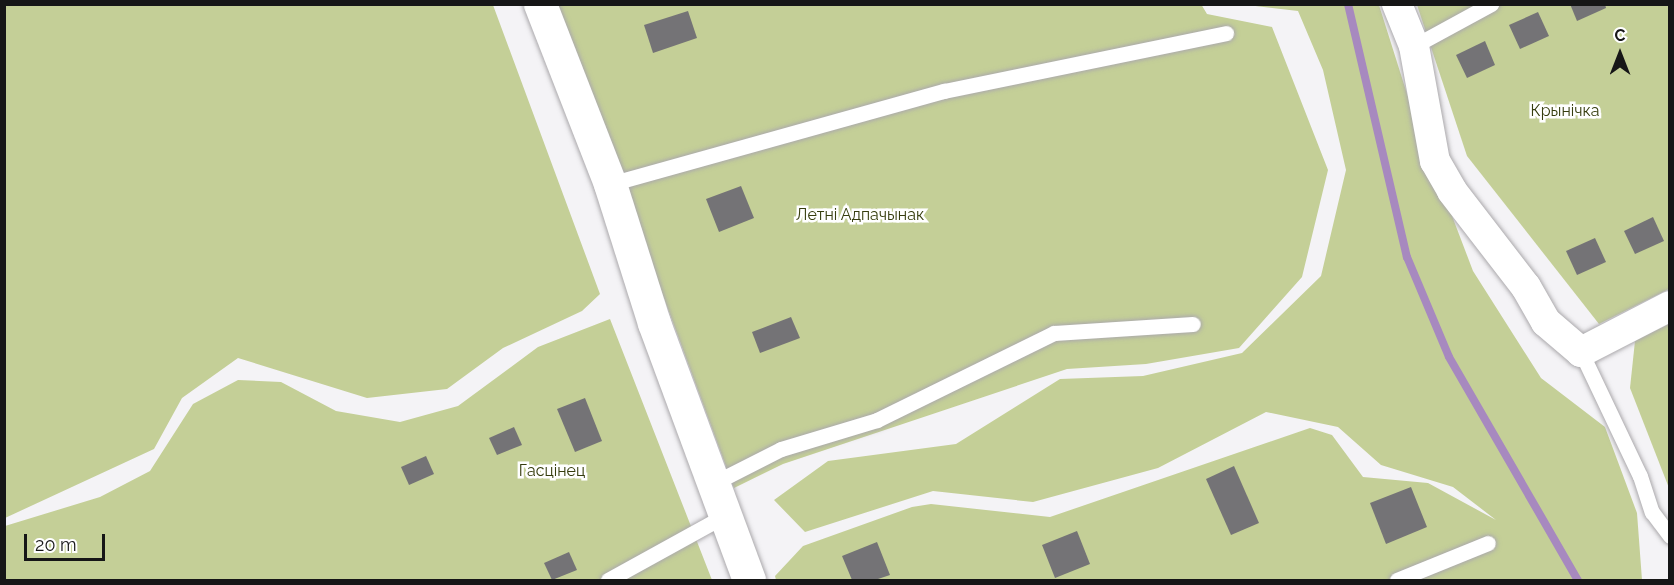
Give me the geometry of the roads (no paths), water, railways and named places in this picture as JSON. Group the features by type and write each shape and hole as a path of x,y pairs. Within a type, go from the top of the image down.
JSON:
{"street":[{"path":"540,4 610,184 712,484 749,580"},
{"path":"1397,4 1414,46 1435,161 1452,191 1526,287 1546,322 1581,352 1670,306"}],"lane":[{"path":"1414,46 1491,4"},
{"path":"610,184 944,91 1226,33"},
{"path":"712,484 782,449 876,420 1054,333 1193,324"},
{"path":"1581,352 1640,476 1652,512 1670,536"},
{"path":"608,580 724,516"},
{"path":"1397,580 1488,543"}],"waterway":[{"path":"1348,4 1407,257 1449,357 1578,580"}],"park label":[{"name":"Крынічка","path":"1565,111"},
{"name":"Летні Адпачынак","path":"860,215"},
{"name":"Гасцінец","path":"552,471"}]}
